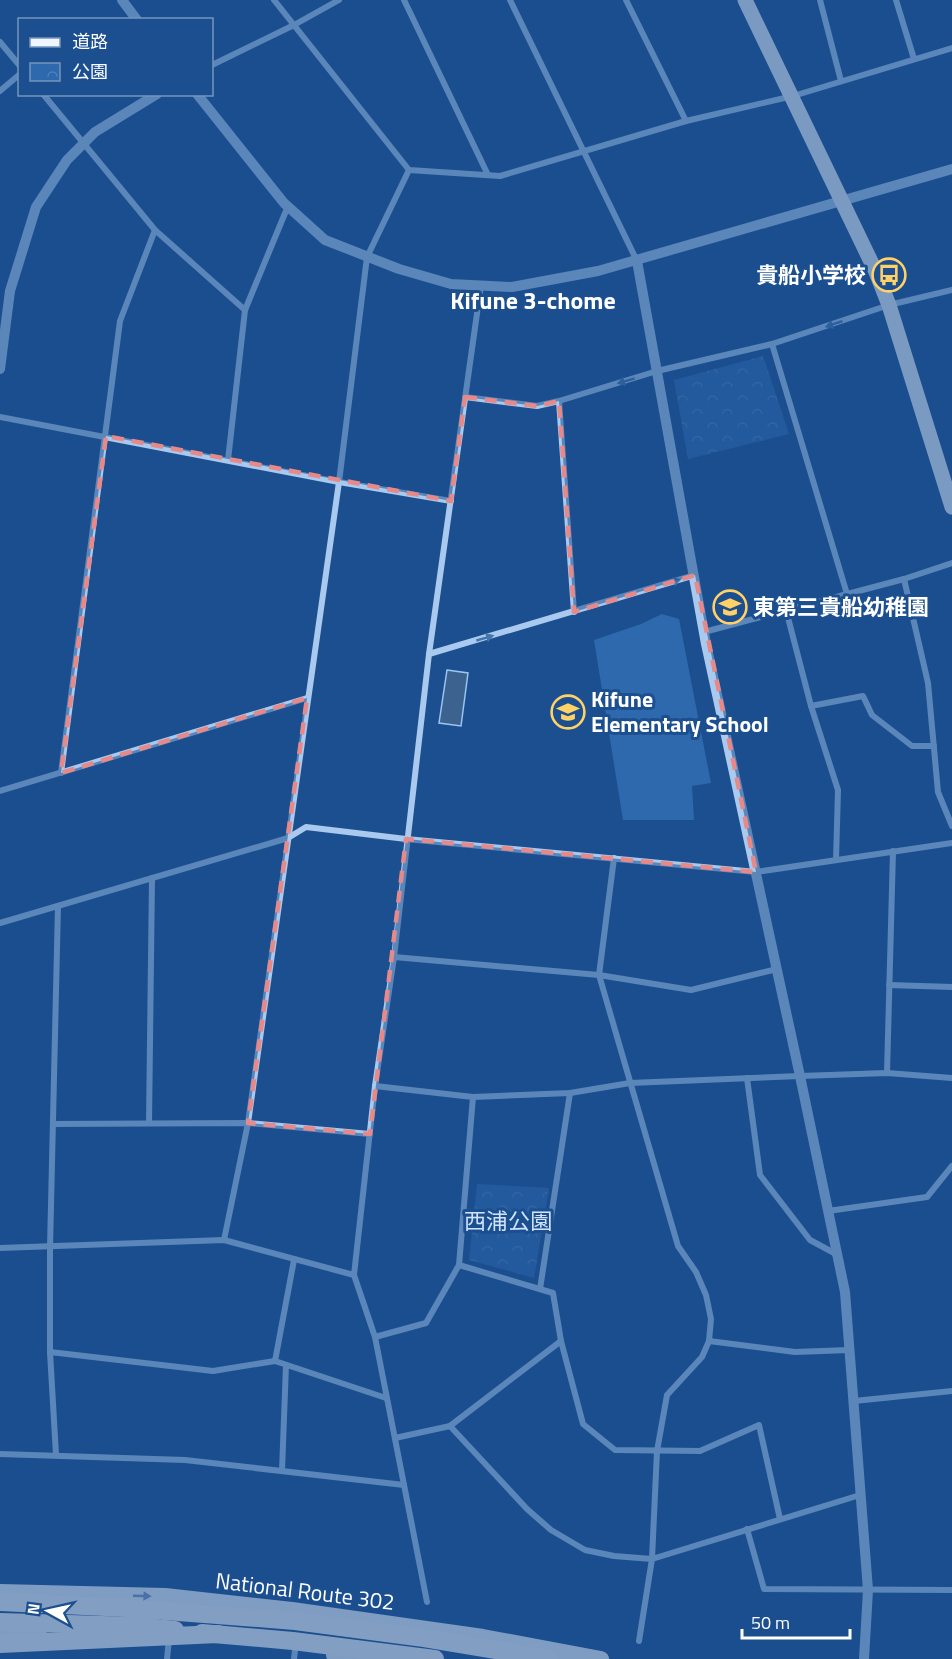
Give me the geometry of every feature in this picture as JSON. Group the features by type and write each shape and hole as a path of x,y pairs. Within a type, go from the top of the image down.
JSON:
{"highway":[{"path":"0,1593 82,1600 126,1608"},
{"name":"National Route 302","path":"0,1593 165,1596 257,1606 483,1637 601,1659"},
{"path":"0,1602 126,1608 295,1621 424,1638 549,1659"},
{"path":"0,1622 136,1626 435,1659"},
{"path":"0,1634 169,1638 295,1654 363,1659"},
{"path":"0,1644 218,1634"}],"main road":[{"path":"745,0 876,272 889,305 952,507"}],"street":[{"path":"122,0 136,18"},
{"path":"274,0 409,170 500,176 686,121 793,96 952,48"},
{"path":"213,65 339,0"},
{"path":"404,0 488,175"},
{"path":"510,0 636,261 704,632 844,1292 868,1590 864,1659"},
{"path":"626,0 686,121"},
{"path":"820,0 841,81"},
{"path":"896,0 914,59"},
{"path":"0,42 18,64"},
{"path":"0,91 18,76"},
{"path":"45,96 155,230 245,310"},
{"path":"0,369 3,321 36,207 67,160 95,132 154,96"},
{"path":"199,96 288,206 325,240 399,269 451,284 512,286 598,271 844,202 952,169"},
{"path":"224,1240 249,1122 339,482 367,256 409,170"},
{"path":"228,460 245,310 288,206"},
{"path":"61,773 120,321 155,230"},
{"path":"427,1602 375,1337 354,1275 375,1086 394,957 429,654 481,285"},
{"path":"465,397 537,405 559,401 657,371 772,344 889,305 952,290"},
{"path":"772,344 847,594"},
{"path":"559,401 574,612"},
{"path":"0,417 339,482 451,501"},
{"path":"704,632 904,579 952,563"},
{"path":"429,654 695,575"},
{"path":"904,579 928,683 938,792 952,826"},
{"path":"786,610 811,706 838,790 836,860"},
{"path":"811,706 863,696 872,715 912,746 934,746"},
{"path":"0,791 307,698"},
{"path":"0,923 288,838 306,827 406,839 756,872 952,843"},
{"path":"887,1073 893,852"},
{"path":"614,858 598,975 678,1246 696,1272 706,1295 711,1319 709,1341 702,1356 668,1395 657,1451 652,1559 639,1641"},
{"path":"149,1123 152,878"},
{"path":"56,1455 50,1352 50,1248 58,906"},
{"path":"394,957 598,975 691,990 777,969"},
{"path":"890,985 952,987"},
{"path":"375,1086 473,1097 570,1093 630,1083 747,1078 887,1073 952,1078"},
{"path":"747,1078 760,1175 810,1240 837,1254"},
{"path":"540,1289 570,1093"},
{"path":"375,1337 426,1323 459,1265 473,1097"},
{"path":"52,1124 249,1122 370,1134"},
{"path":"828,1211 927,1197 952,1166"},
{"path":"0,1248 224,1240 354,1275"},
{"path":"275,1361 294,1260"},
{"path":"459,1265 553,1293 561,1341 583,1424 615,1450 700,1451 759,1425 780,1519"},
{"path":"395,1438 450,1426 561,1341"},
{"path":"709,1341 795,1352 849,1350"},
{"path":"50,1352 213,1371 275,1361 387,1398"},
{"path":"282,1471 286,1365"},
{"path":"854,1401 952,1391"},
{"path":"450,1426 527,1509 551,1530 585,1550 614,1556 652,1559 860,1495"},
{"path":"0,1454 185,1460 404,1485"},
{"path":"747,1529 764,1589 952,1590"},
{"path":"167,1659 169,1638"}],"highlighted area":[{"path":"465,397 537,406 559,401 574,612 695,575 756,872 406,839 370,1134 248,1123 307,698 61,773 106,436 451,501"}],"green space":[{"path":"763,356 789,434 688,459 674,380"},
{"path":"662,614 679,619 711,783 692,786 694,820 623,820 594,640 641,624"},
{"name":"西浦公園","path":"477,1184 549,1188 534,1278 469,1260"}],"shaded area":[{"path":"447,670 468,673 461,726 439,723"}],"place":[{"name":"貴船小学校","path":"889,275"},
{"name":"東第三貴船幼稚園","path":"730,607"},
{"name":"Kifune Elementary School","path":"568,712"}],"district":[{"name":"Kifune 3-chome","path":"533,300"}]}
